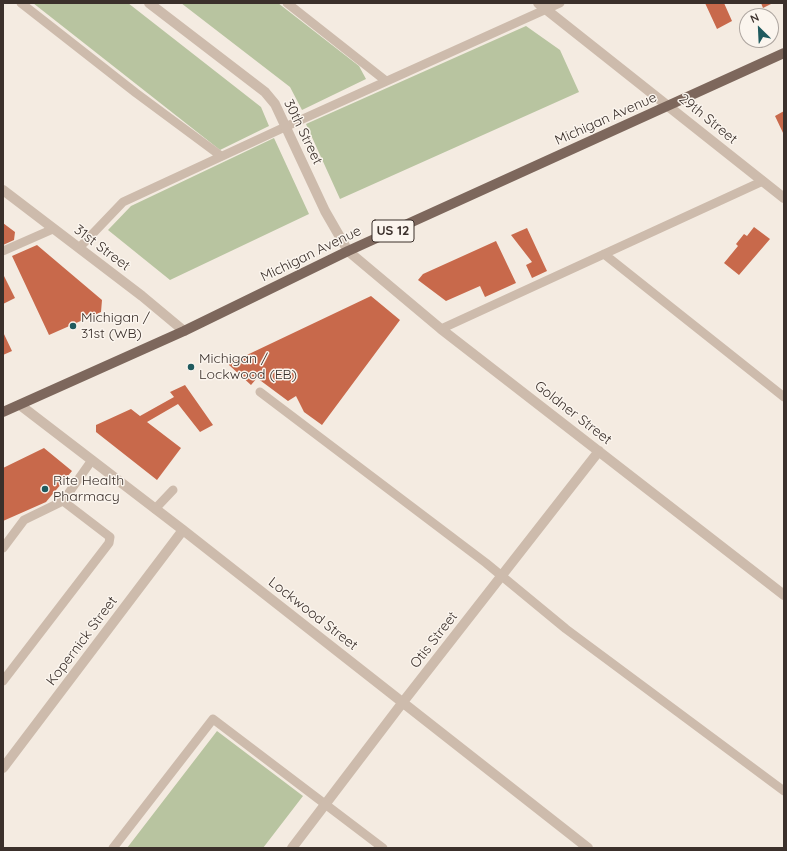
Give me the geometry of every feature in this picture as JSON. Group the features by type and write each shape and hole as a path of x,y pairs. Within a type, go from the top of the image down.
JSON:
{"main road":[{"name":"Michigan Avenue","path":"3,412 184,331 348,251 784,53"}],"street":[{"name":"30th Street","path":"149,3 265,92 275,104 325,211 348,251"},
{"name":"29th Street","path":"542,6 784,198"},
{"name":"31st Street","path":"3,190 142,296 184,331"},
{"name":"Goldner Street","path":"348,251 441,329 784,595"},
{"name":"Lockwood Street","path":"20,405 183,530 588,848"},
{"name":"Otis Street","path":"292,848 403,702 599,451"},
{"name":"Kopernick Street","path":"3,768 183,530"}],"lane":[{"path":"21,3 136,93 221,156"},
{"path":"287,3 386,81"},
{"path":"79,248 124,202 386,81 542,6 560,3"},
{"path":"441,329 763,181"},
{"path":"3,252 53,229"},
{"path":"604,254 784,397"},
{"path":"260,392 501,576 566,629 784,790"},
{"path":"3,548 24,520 63,501 92,460"},
{"path":"156,509 174,490"},
{"path":"3,681 110,543 110,537 63,501"},
{"path":"112,848 213,719 326,803 383,848"}],"green space":[{"path":"33,3 128,3 261,107 269,126 220,150"},
{"path":"181,3 278,3 359,66 366,79 302,110 290,87"},
{"path":"526,26 560,50 579,92 340,199 306,124"},
{"path":"274,138 309,214 170,280 108,230 131,206"},
{"path":"217,731 303,796 263,848 127,848"}],"building":[{"path":"705,3 724,3 732,21 717,29"},
{"path":"761,3 773,3 763,8"},
{"path":"784,111 784,135 775,116"},
{"path":"3,223 15,232 14,240 3,245"},
{"path":"754,227 770,239 739,275 724,263 738,246 736,244 744,234 747,236"},
{"path":"527,228 547,271 532,278 526,265 532,262 511,235"},
{"path":"496,241 516,283 485,297 480,286 446,301 418,280 423,274"},
{"path":"37,245 102,300 101,312 49,335 12,256"},
{"path":"3,274 15,298 3,304"},
{"path":"371,296 400,320 322,425 304,412 296,396 288,401 257,378 251,385 229,365 230,363"},
{"path":"3,332 12,351 3,355"},
{"path":"185,385 213,425 200,432 178,404 147,422 181,448 157,480 96,432 96,425 131,409 140,416 174,397 170,392"},
{"path":"44,448 72,471 46,502 3,521 3,468"}],"place":[{"name":"Michigan / 31st (WB)","path":"73,326"},
{"name":"Michigan / Lockwood (EB)","path":"191,367"},
{"name":"Rite Health Pharmacy","path":"45,489"}]}
